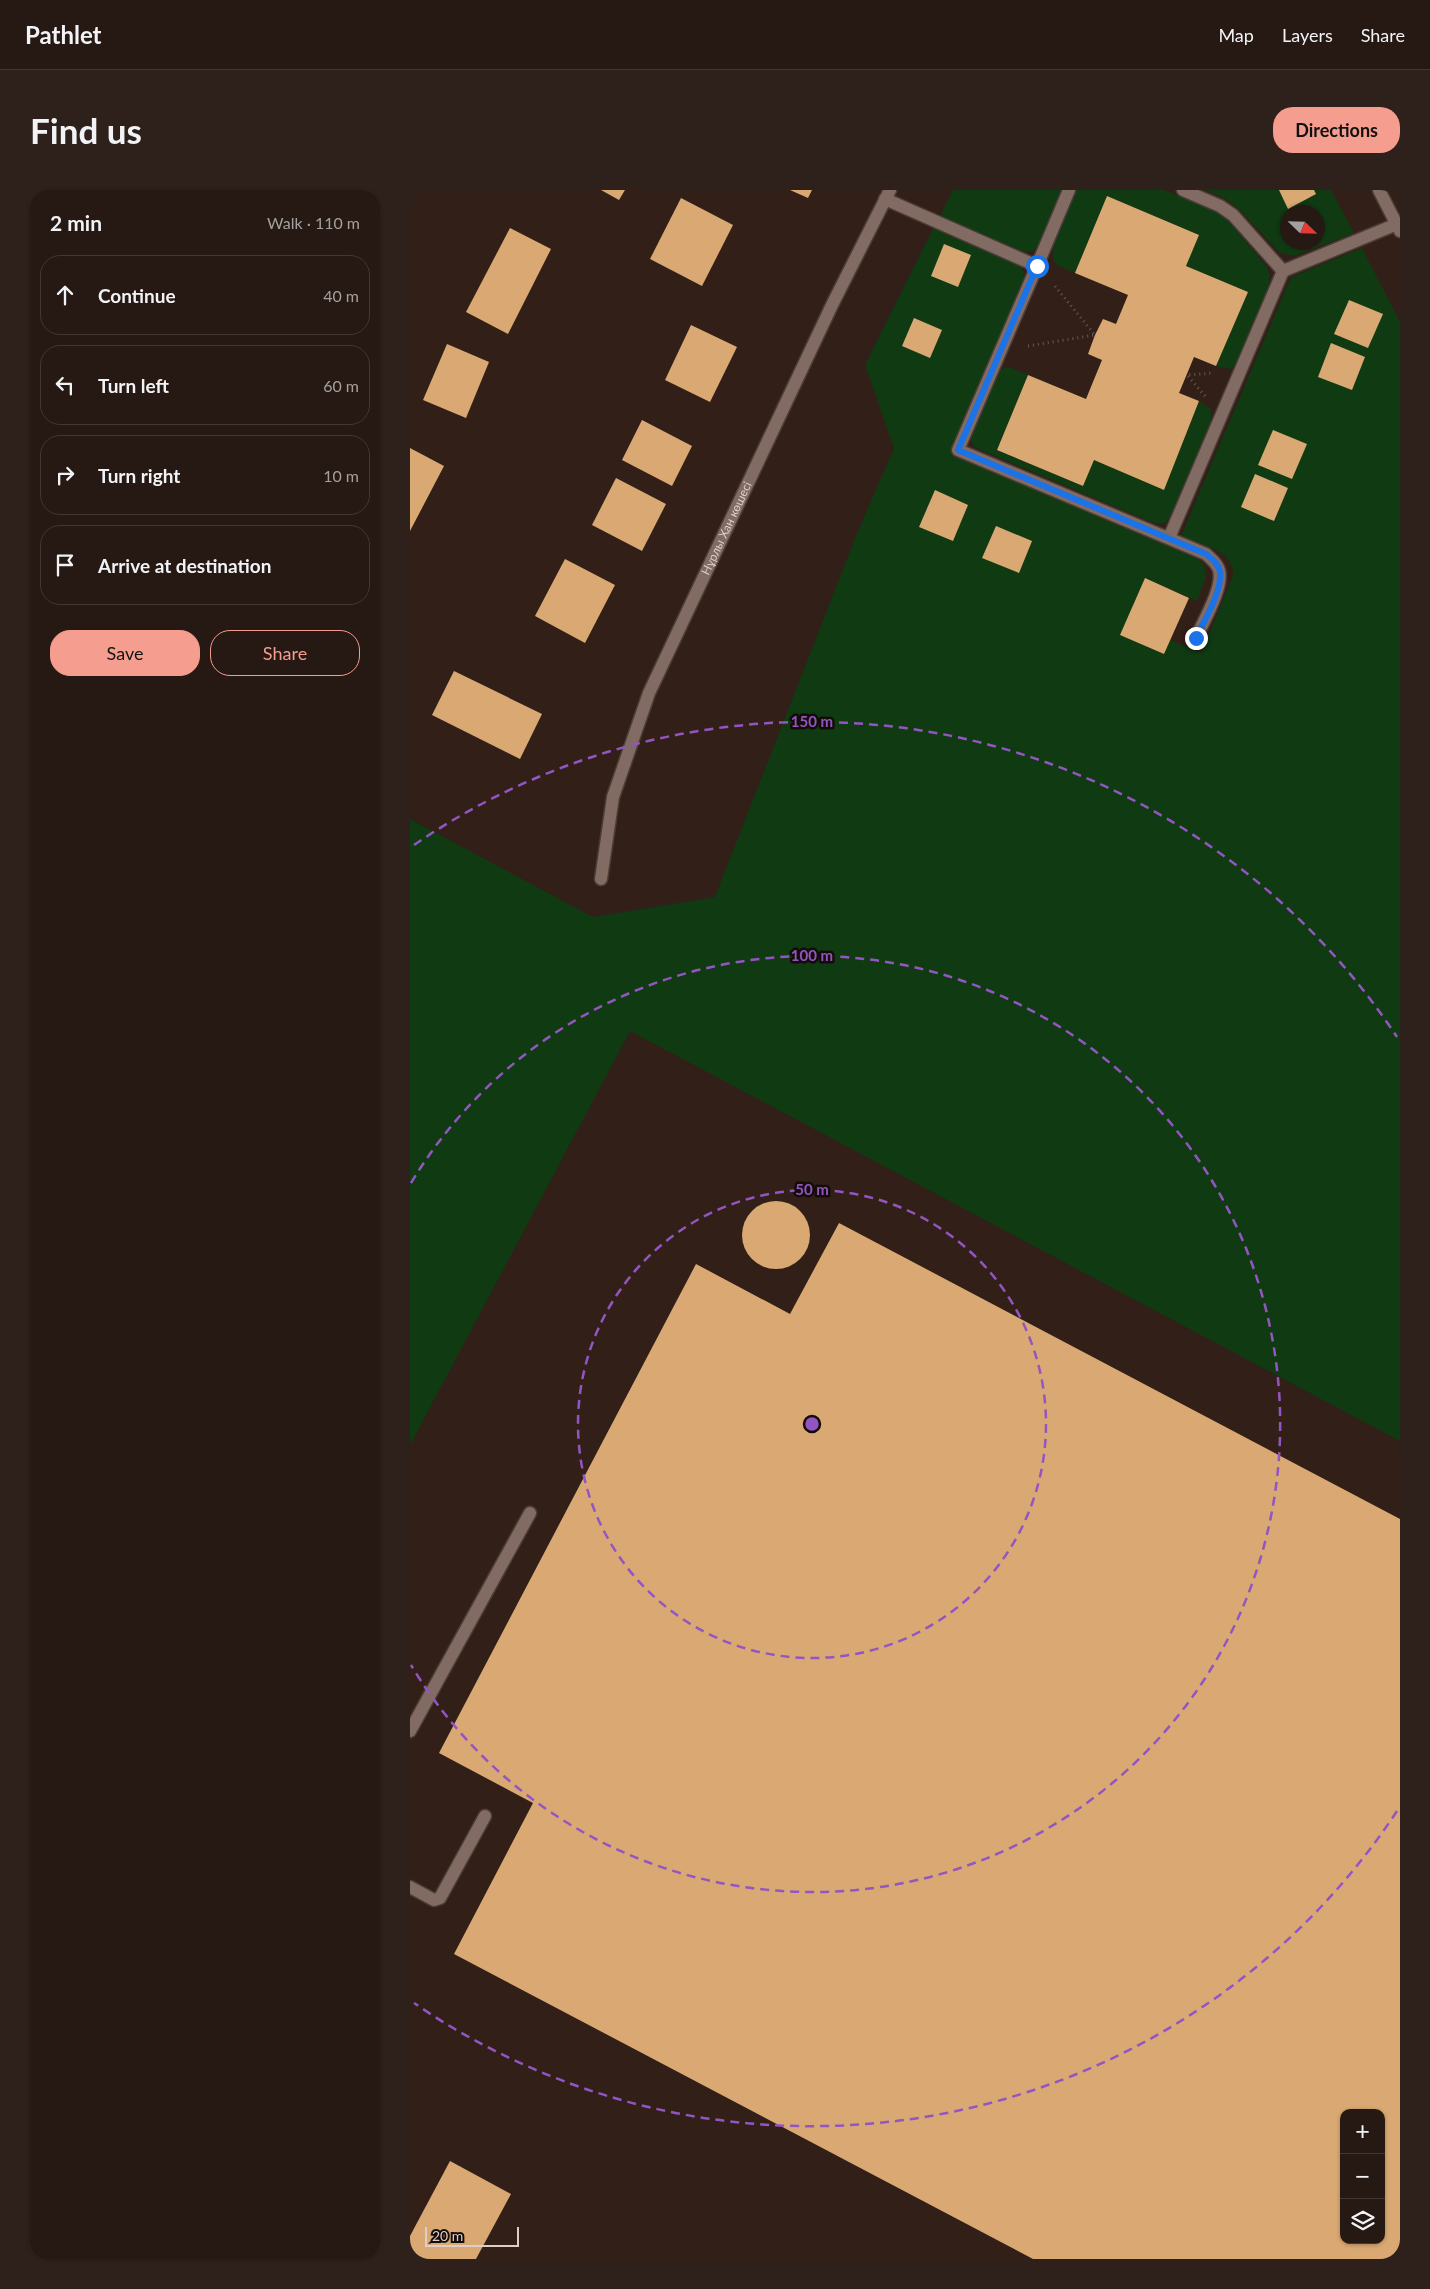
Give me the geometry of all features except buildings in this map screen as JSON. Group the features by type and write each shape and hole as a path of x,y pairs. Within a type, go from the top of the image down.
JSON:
{"street":[{"path":"1069,190 958,450 1206,554 1216,563 1220,571 1216,595 1196,638"},
{"path":"1183,190 1220,206 1233,214 1283,271"},
{"path":"1169,538 1283,271 1398,227 1378,190"},
{"path":"888,195 1037,266"},
{"name":"Нұрлы Хан көшесі","path":"601,879 613,797 649,693 832,305 888,195"},
{"path":"410,1731 530,1513"},
{"path":"410,1887 434,1900 440,1898 485,1816"}],"path":[{"path":"1001,351 1096,335 1037,266"}],"green space":[{"path":"953,190 1061,190 1046,230 1038,245 1033,251 1024,252 940,216"},
{"path":"1076,190 1164,190 1216,212 1228,220 1267,267 1270,277 1268,289 1235,366 1230,369 1216,366 1248,292 1186,266 1199,235 1107,196 1075,273 1057,265 1053,260 1053,244"},
{"path":"1206,190 1331,190 1354,233 1325,244 1325,205 1280,205 1280,250 1310,250 1294,256 1280,253 1239,209 1226,199"},
{"path":"934,227 1020,264 1024,273 1022,288 951,454 1198,559 1204,564 1206,577 1197,601 1145,578 1121,635 1164,654 1170,640 1201,653 1233,576 1229,560 1223,554 1181,536 1291,277 1362,248 1400,322 1400,1441 630,1031 410,1445 410,819 593,917 715,897 856,536 894,448 865,365"},
{"path":"1009,367 1028,375 997,450 1083,486 1094,460 1164,490 1199,401 1211,409 1211,424 1170,518 1164,523 1154,523 974,447 971,440 972,434 997,374 1001,369"}],"route":[{"path":"1037,266 958,450 1206,554 1216,563 1220,571 1219,582 1216,595 1196,638"}]}
